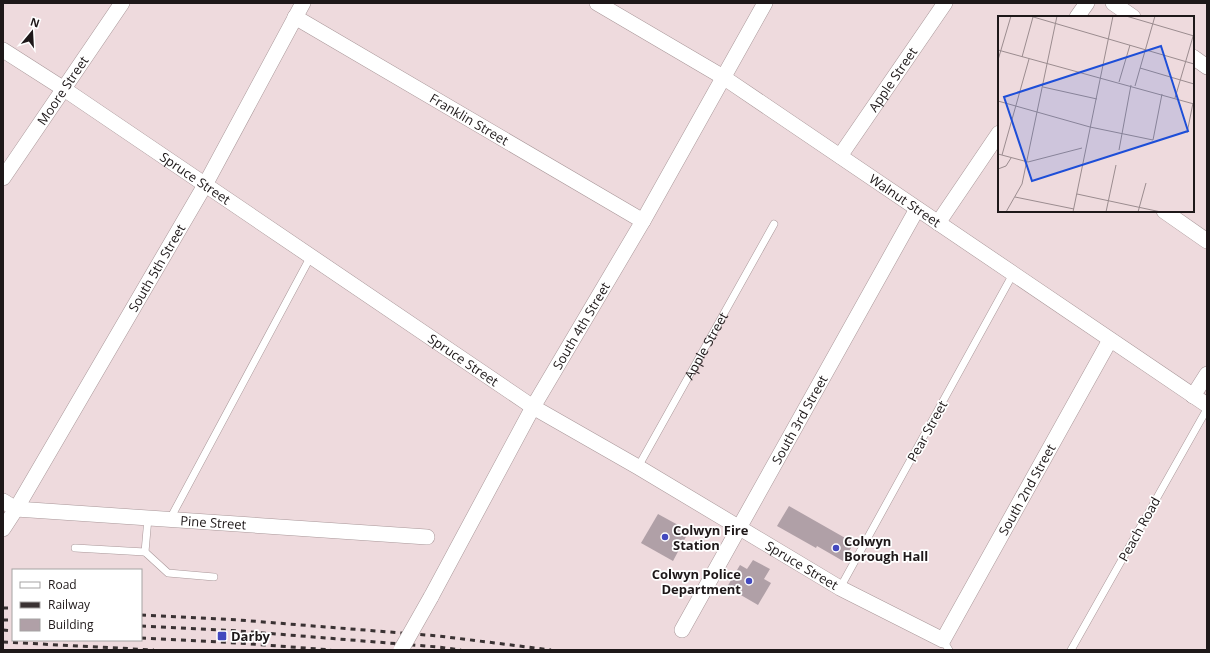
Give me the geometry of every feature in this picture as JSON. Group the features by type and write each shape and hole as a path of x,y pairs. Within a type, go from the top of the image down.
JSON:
{"street":[{"name":"Moore Street","path":"3,178 122,3"},
{"name":"South 5th Street","path":"3,529 205,185 303,3"},
{"name":"Walnut Street","path":"597,3 723,77 1207,405"},
{"name":"South 4th Street","path":"400,650 431,597 533,407 643,221 765,3"},
{"name":"Apple Street","path":"840,156 945,3"},
{"path":"1079,16 1087,3"},
{"path":"1113,3 1132,16"},
{"name":"Franklin Street","path":"295,17 643,221"},
{"name":"Spruce Street","path":"3,50 64,89 533,407 840,588 946,645"},
{"path":"1194,58 1207,67"},
{"path":"938,223 998,134"},
{"name":"South 3rd Street","path":"682,630 917,209"},
{"path":"1165,212 1207,241"},
{"name":"South 2nd Street","path":"946,645 1110,340"},
{"path":"1193,396 1207,374"},
{"name":"Pine Street","path":"3,501 16,509 427,537"}],"lane":[{"name":"Apple Street","path":"638,468 774,224"},
{"path":"170,519 311,256"},
{"name":"Pear Street","path":"840,588 1013,274"},
{"name":"Peach Road","path":"1071,650 1207,408"},
{"path":"145,552 148,518"},
{"path":"75,548 145,552 168,573 214,577"}],"building":[{"path":"789,506 854,543 843,561 777,526"},
{"name":"Colwyn Fire Station","path":"658,514 689,531 673,561 641,543"},
{"name":"Colwyn Police Department","path":"753,560 770,569 764,579 771,583 758,605 727,587 740,565 747,569"}],"railway":[{"path":"3,608 12,608"},
{"path":"142,615 239,620 439,636 551,650"},
{"path":"3,620 12,620"},
{"path":"142,626 239,631 461,650"},
{"path":"3,630 12,631"},
{"path":"142,638 331,650"},
{"path":"3,642 154,650"}],"place":[{"name":"Colwyn Fire Station","path":"665,537"},
{"name":"Colwyn Borough Hall","path":"836,548"},
{"name":"Colwyn Police Department","path":"749,581"},
{"name":"Darby","path":"222,636"}]}
